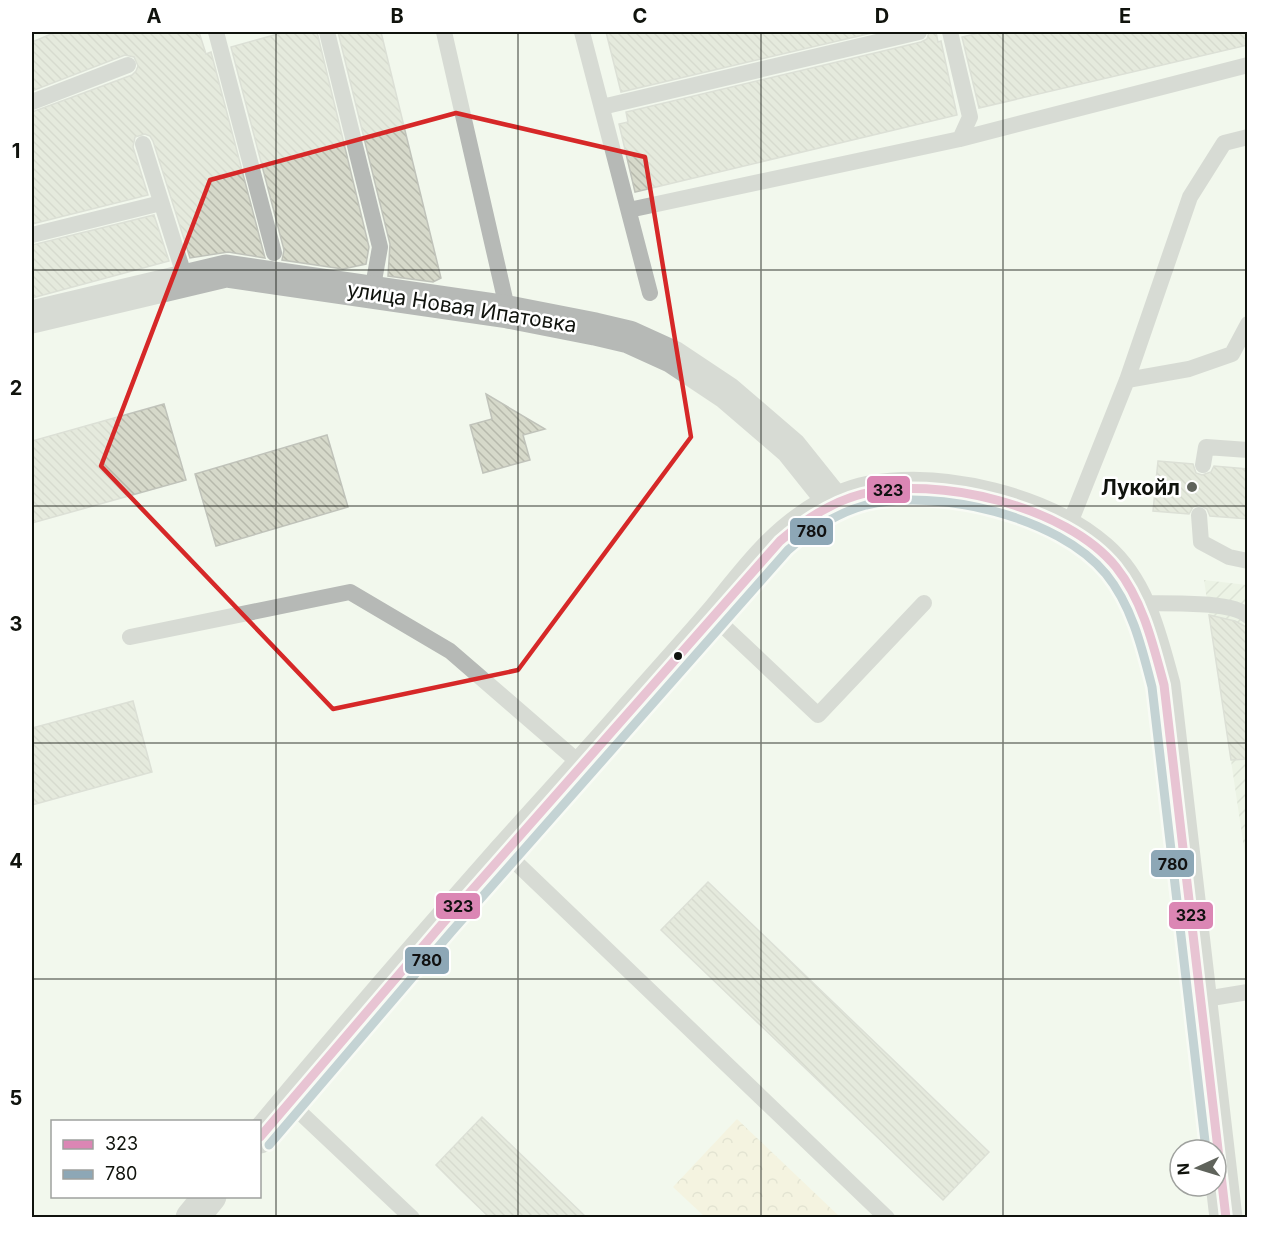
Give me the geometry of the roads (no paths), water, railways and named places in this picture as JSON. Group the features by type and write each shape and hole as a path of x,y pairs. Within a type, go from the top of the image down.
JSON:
{"street":[{"name":"улица Новая Ипатовка","path":"32,317 225,271 508,312 629,337 673,357 727,393 791,448 835,504"},
{"path":"261,1136 506,852 714,617 768,551 806,520 835,504 868,492 909,489 970,493 1023,507 1068,528 1103,553 1124,579 1139,603 1150,633 1164,685 1226,1218"},
{"path":"192,1218 209,1198"}],"lane":[{"path":"327,32 380,247 372,292"},
{"path":"444,32 508,312"},
{"path":"582,32 651,293"},
{"path":"602,107 919,32"},
{"path":"950,32 970,117 960,140"},
{"path":"222,33 274,253"},
{"path":"32,102 128,65"},
{"path":"629,210 960,140 1248,65"},
{"path":"1068,528 1126,380 1190,197 1224,143 1248,137"},
{"path":"143,144 186,281"},
{"path":"32,235 161,203"},
{"path":"1126,380 1189,369 1232,354 1248,324"},
{"path":"1203,465 1206,447 1248,450"},
{"path":"1199,515 1201,542 1229,557 1248,561"},
{"path":"130,637 350,592 450,651 583,766"},
{"path":"714,617 818,715 924,603"},
{"path":"1139,603 1208,605 1243,611 1248,616"},
{"path":"506,852 887,1218"},
{"path":"1199,1000 1248,992"},
{"path":"289,1102 412,1218"}],"place":[{"name":"Лукойл","path":"1192,487"}]}
